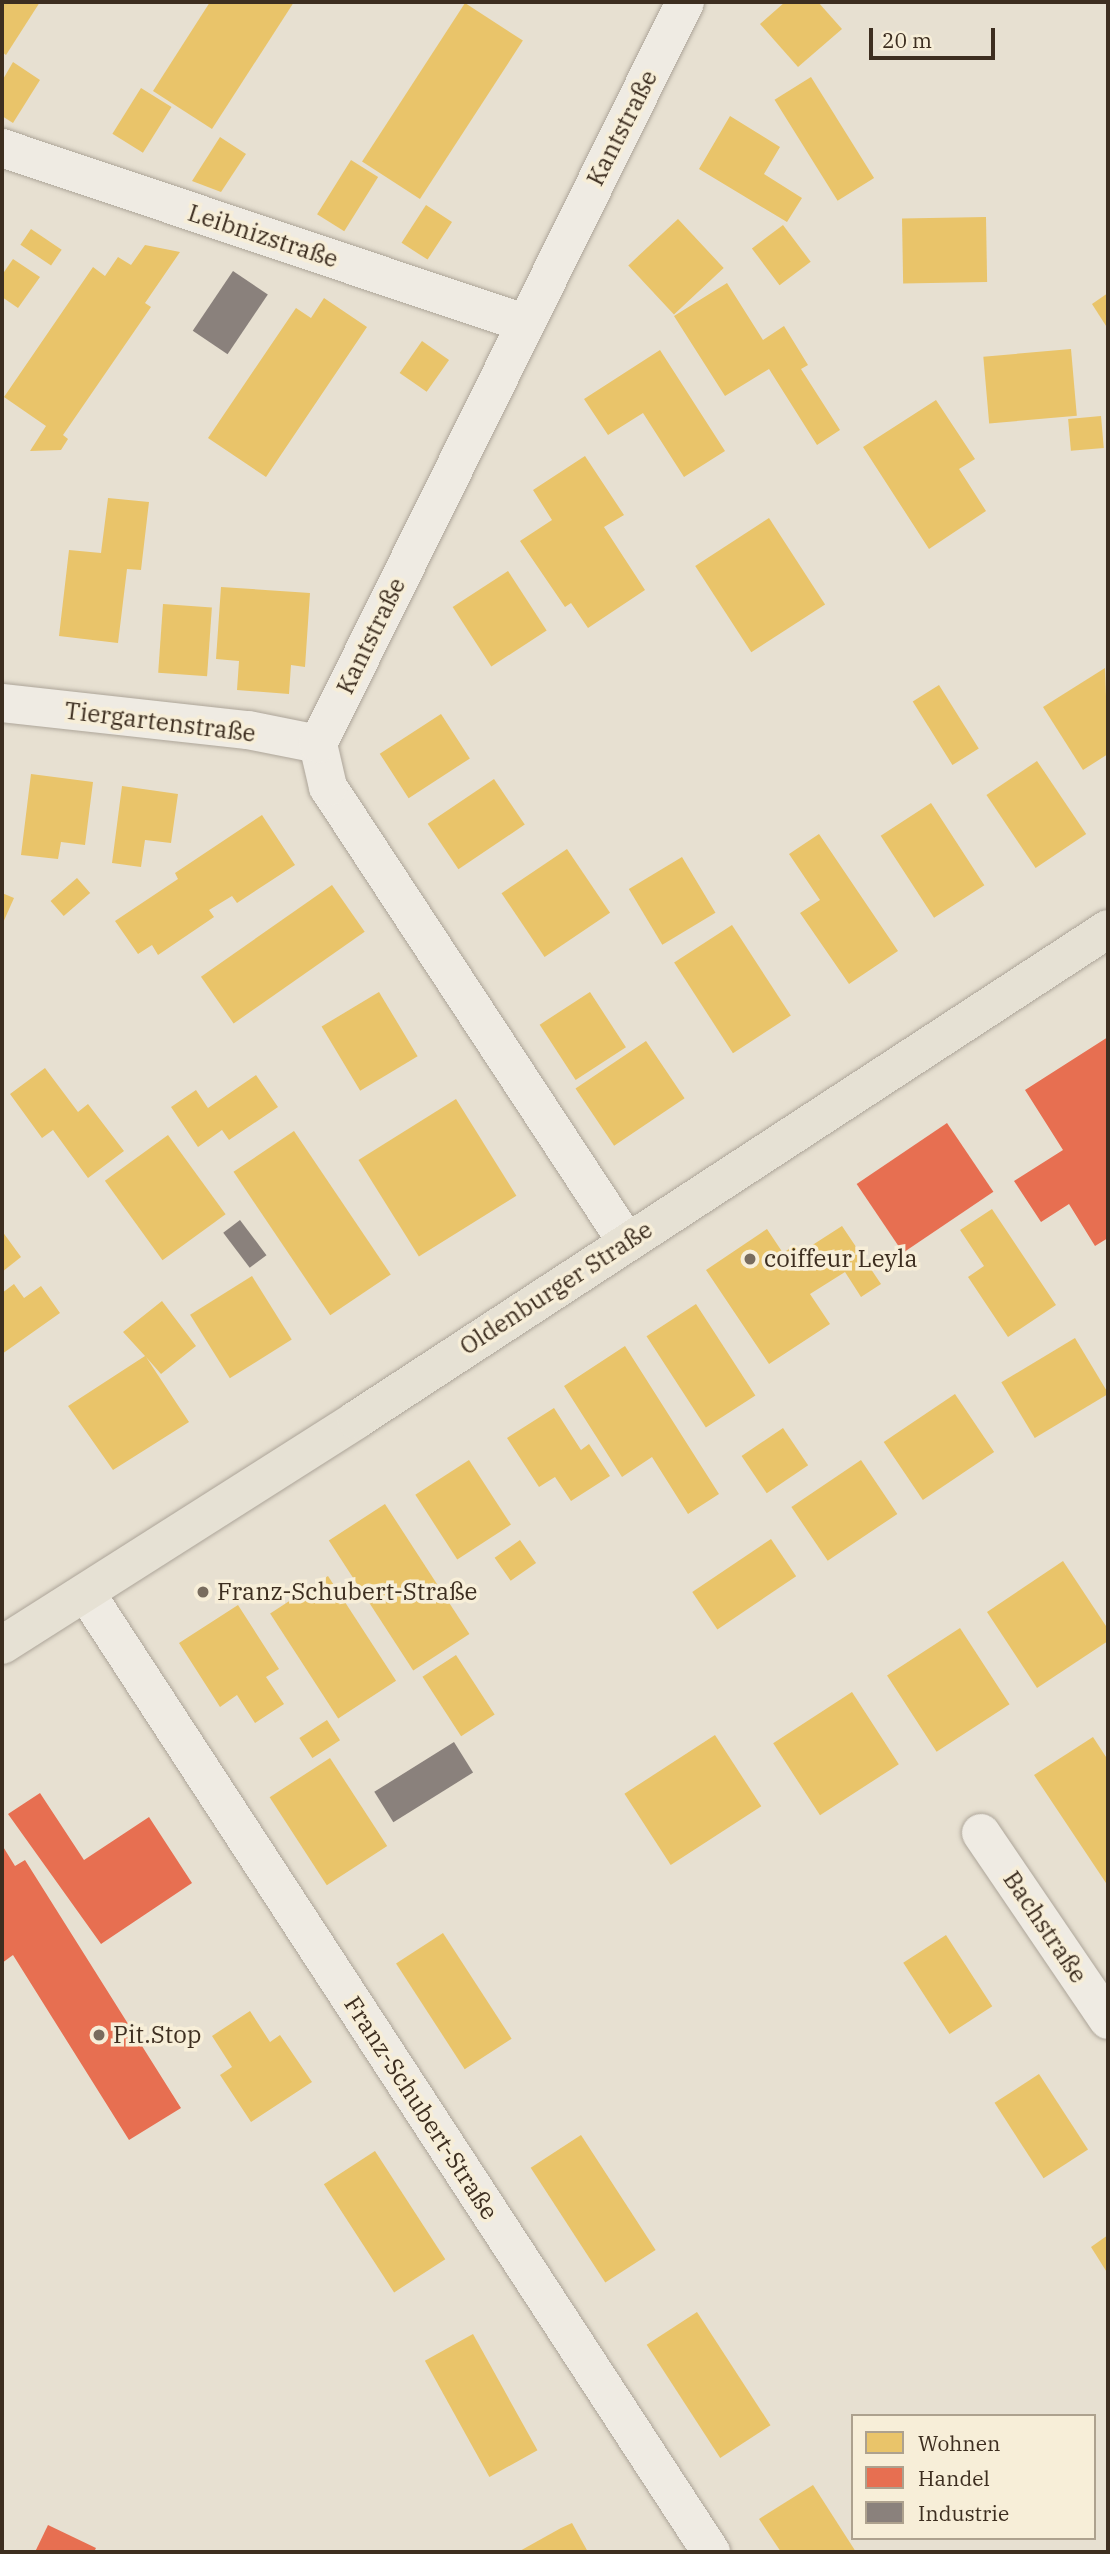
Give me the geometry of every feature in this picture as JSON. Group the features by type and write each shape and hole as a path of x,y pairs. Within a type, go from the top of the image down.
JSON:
{"main road":[{"name":"Oldenburger Straße","path":"2,1645 1108,929"}],"street":[{"name":"Kantstraße","path":"318,744 685,2"},
{"name":"Leibnizstraße","path":"2,148 524,323"},
{"name":"Tiergartenstraße","path":"2,703 248,730 318,744"},
{"path":"318,744 328,787 626,1241"},
{"name":"Franz-Schubert-Straße","path":"86,1593 711,2552"},
{"name":"Bachstraße","path":"981,1833 1108,2020"}],"building: Wohnen":[{"path":"2,2 40,2 6,55 2,52"},
{"path":"210,2 294,2 212,129 153,91"},
{"path":"785,2 818,2 842,29 798,67 760,24"},
{"path":"465,3 523,41 420,199 362,162"},
{"path":"13,62 40,80 13,123 2,116 2,81"},
{"path":"811,77 874,178 838,201 775,100"},
{"path":"141,88 172,107 143,153 112,134"},
{"path":"730,116 780,147 764,174 802,198 787,222 699,169"},
{"path":"220,137 246,154 221,192 192,181"},
{"path":"351,160 378,177 344,231 317,214"},
{"path":"426,205 452,222 427,260 401,243"},
{"path":"986,217 987,282 903,283 902,218"},
{"path":"678,219 724,268 674,314 628,265"},
{"path":"783,225 811,262 780,285 752,248"},
{"path":"31,229 62,250 51,265 20,245"},
{"path":"145,245 180,252 145,303 151,307 63,435 68,439 61,450 30,451 46,426 4,397 93,267 105,276 118,257 131,265"},
{"path":"13,259 40,277 18,308 2,297 2,275"},
{"path":"727,283 763,340 784,326 808,365 801,369 840,430 817,445 769,369 725,396 674,316"},
{"path":"1108,293 1108,329 1092,304"},
{"path":"324,298 367,327 266,477 208,438 296,308 311,318"},
{"path":"422,341 449,360 427,392 400,373"},
{"path":"1071,349 1077,416 989,423 983,357"},
{"path":"660,350 725,451 684,477 643,413 608,435 584,399"},
{"path":"936,400 975,459 959,469 986,511 929,549 863,447"},
{"path":"1101,416 1104,448 1071,451 1068,419"},
{"path":"585,456 624,515 604,527 645,590 588,628 571,603 565,607 520,541 552,520 533,490"},
{"path":"108,498 149,502 141,570 127,569 118,643 59,636 69,550 101,553"},
{"path":"769,518 825,604 751,652 695,566"},
{"path":"508,571 547,631 491,666 453,607"},
{"path":"221,587 310,593 305,667 291,665 289,694 237,690 239,661 216,659"},
{"path":"163,604 212,607 207,676 158,673"},
{"path":"1105,668 1108,754 1083,770 1043,707"},
{"path":"939,685 979,749 952,765 913,701"},
{"path":"441,714 470,758 409,798 380,754"},
{"path":"1037,761 1086,834 1036,868 986,795"},
{"path":"31,774 93,782 85,845 61,842 58,859 21,855"},
{"path":"494,779 525,825 458,869 428,824"},
{"path":"122,786 178,794 171,843 145,840 141,867 112,863"},
{"path":"931,803 984,885 934,918 881,836"},
{"path":"262,815 295,865 237,903 232,896 209,910 214,917 158,955 152,945 138,954 115,921 178,879 175,873"},
{"path":"819,834 898,951 849,984 800,913 820,900 789,854"},
{"path":"567,849 610,913 545,957 502,893"},
{"path":"682,857 715,913 662,945 629,889"},
{"path":"77,878 90,893 64,916 51,901"},
{"path":"332,885 365,932 234,1023 201,977"},
{"path":"2,893 14,898 2,925"},
{"path":"732,925 791,1016 733,1053 674,963"},
{"path":"379,992 418,1056 360,1091 322,1027"},
{"path":"590,992 626,1047 576,1080 540,1025"},
{"path":"646,1041 685,1098 614,1146 576,1089"},
{"path":"45,1068 78,1112 88,1104 124,1151 88,1178 53,1130 42,1138 10,1094"},
{"path":"256,1075 278,1107 229,1140 222,1130 198,1147 171,1107 196,1090 208,1108"},
{"path":"456,1099 516,1196 419,1257 358,1160"},
{"path":"294,1131 391,1274 330,1315 233,1172"},
{"path":"168,1135 226,1214 162,1260 105,1181"},
{"path":"992,1209 1056,1305 1008,1337 968,1277 984,1266 960,1230"},
{"path":"842,1226 881,1284 861,1297 845,1272 810,1294 830,1324 769,1364 706,1270 767,1229 783,1253 795,1245 800,1253"},
{"path":"2,1231 21,1257 2,1272"},
{"path":"252,1276 292,1340 230,1378 190,1315"},
{"path":"14,1284 24,1298 41,1286 60,1313 2,1354 2,1293"},
{"path":"162,1301 196,1346 161,1374 146,1357 189,1422 113,1470 68,1406 145,1356 123,1332"},
{"path":"696,1304 755,1395 706,1428 647,1336"},
{"path":"1075,1338 1108,1394 1035,1438 1001,1382"},
{"path":"625,1346 719,1494 688,1514 652,1457 622,1477 564,1386"},
{"path":"955,1394 994,1452 923,1500 884,1442"},
{"path":"554,1408 581,1450 589,1444 610,1476 571,1501 555,1477 539,1487 507,1438"},
{"path":"783,1428 808,1465 767,1493 742,1456"},
{"path":"469,1460 511,1525 457,1559 415,1495"},
{"path":"861,1460 897,1514 828,1561 791,1507"},
{"path":"385,1504 469,1634 413,1670 329,1540"},
{"path":"771,1539 796,1576 717,1629 692,1592"},
{"path":"520,1540 536,1563 511,1581 495,1558"},
{"path":"1063,1561 1108,1629 1108,1641 1037,1688 987,1612"},
{"path":"328,1576 396,1681 338,1718 270,1614"},
{"path":"238,1605 279,1669 266,1677 284,1704 255,1723 237,1695 220,1707 179,1643"},
{"path":"960,1628 1010,1704 937,1752 887,1675"},
{"path":"456,1655 495,1715 461,1736 422,1677"},
{"path":"852,1692 899,1764 820,1815 773,1743"},
{"path":"327,1720 340,1740 312,1758 299,1738"},
{"path":"715,1735 761,1806 671,1865 624,1794"},
{"path":"1093,1737 1108,1760 1108,1886 1034,1775"},
{"path":"330,1758 387,1846 327,1885 270,1797"},
{"path":"443,1933 512,2039 465,2069 396,1963"},
{"path":"946,1935 992,2006 950,2034 903,1963"},
{"path":"250,2011 270,2042 280,2035 312,2082 251,2122 220,2075 232,2067 212,2036"},
{"path":"1039,2074 1088,2149 1044,2178 995,2103"},
{"path":"581,2135 656,2250 605,2283 531,2168"},
{"path":"375,2151 445,2259 394,2292 324,2184"},
{"path":"1108,2235 1108,2274 1091,2247"},
{"path":"697,2312 771,2425 720,2458 647,2345"},
{"path":"473,2334 537,2450 489,2477 425,2361"},
{"path":"813,2485 856,2552 781,2552 759,2519"},
{"path":"572,2523 588,2552 518,2552 561,2528"}],"building: Handel":[{"path":"1108,1037 1108,1238 1095,1246 1069,1204 1041,1222 1014,1181 1063,1150 1025,1090"},
{"path":"947,1123 993,1192 903,1253 857,1184"},
{"path":"40,1793 84,1860 149,1817 192,1883 101,1944 8,1814"},
{"name":"Pit.Stop","path":"2,1845 15,1866 25,1860 181,2108 129,2140 13,1955 2,1963"},
{"path":"48,2525 96,2548 94,2552 35,2552"}],"building: Industrie":[{"path":"233,271 268,294 228,354 193,331"},
{"path":"240,1220 266,1255 250,1268 223,1233"},
{"path":"454,1742 473,1773 393,1822 374,1792"}],"place":[{"name":"coiffeur Leyla","path":"750,1259"},
{"name":"Franz-Schubert-Straße","path":"203,1592"},
{"name":"Pit.Stop","path":"99,2035"}]}
